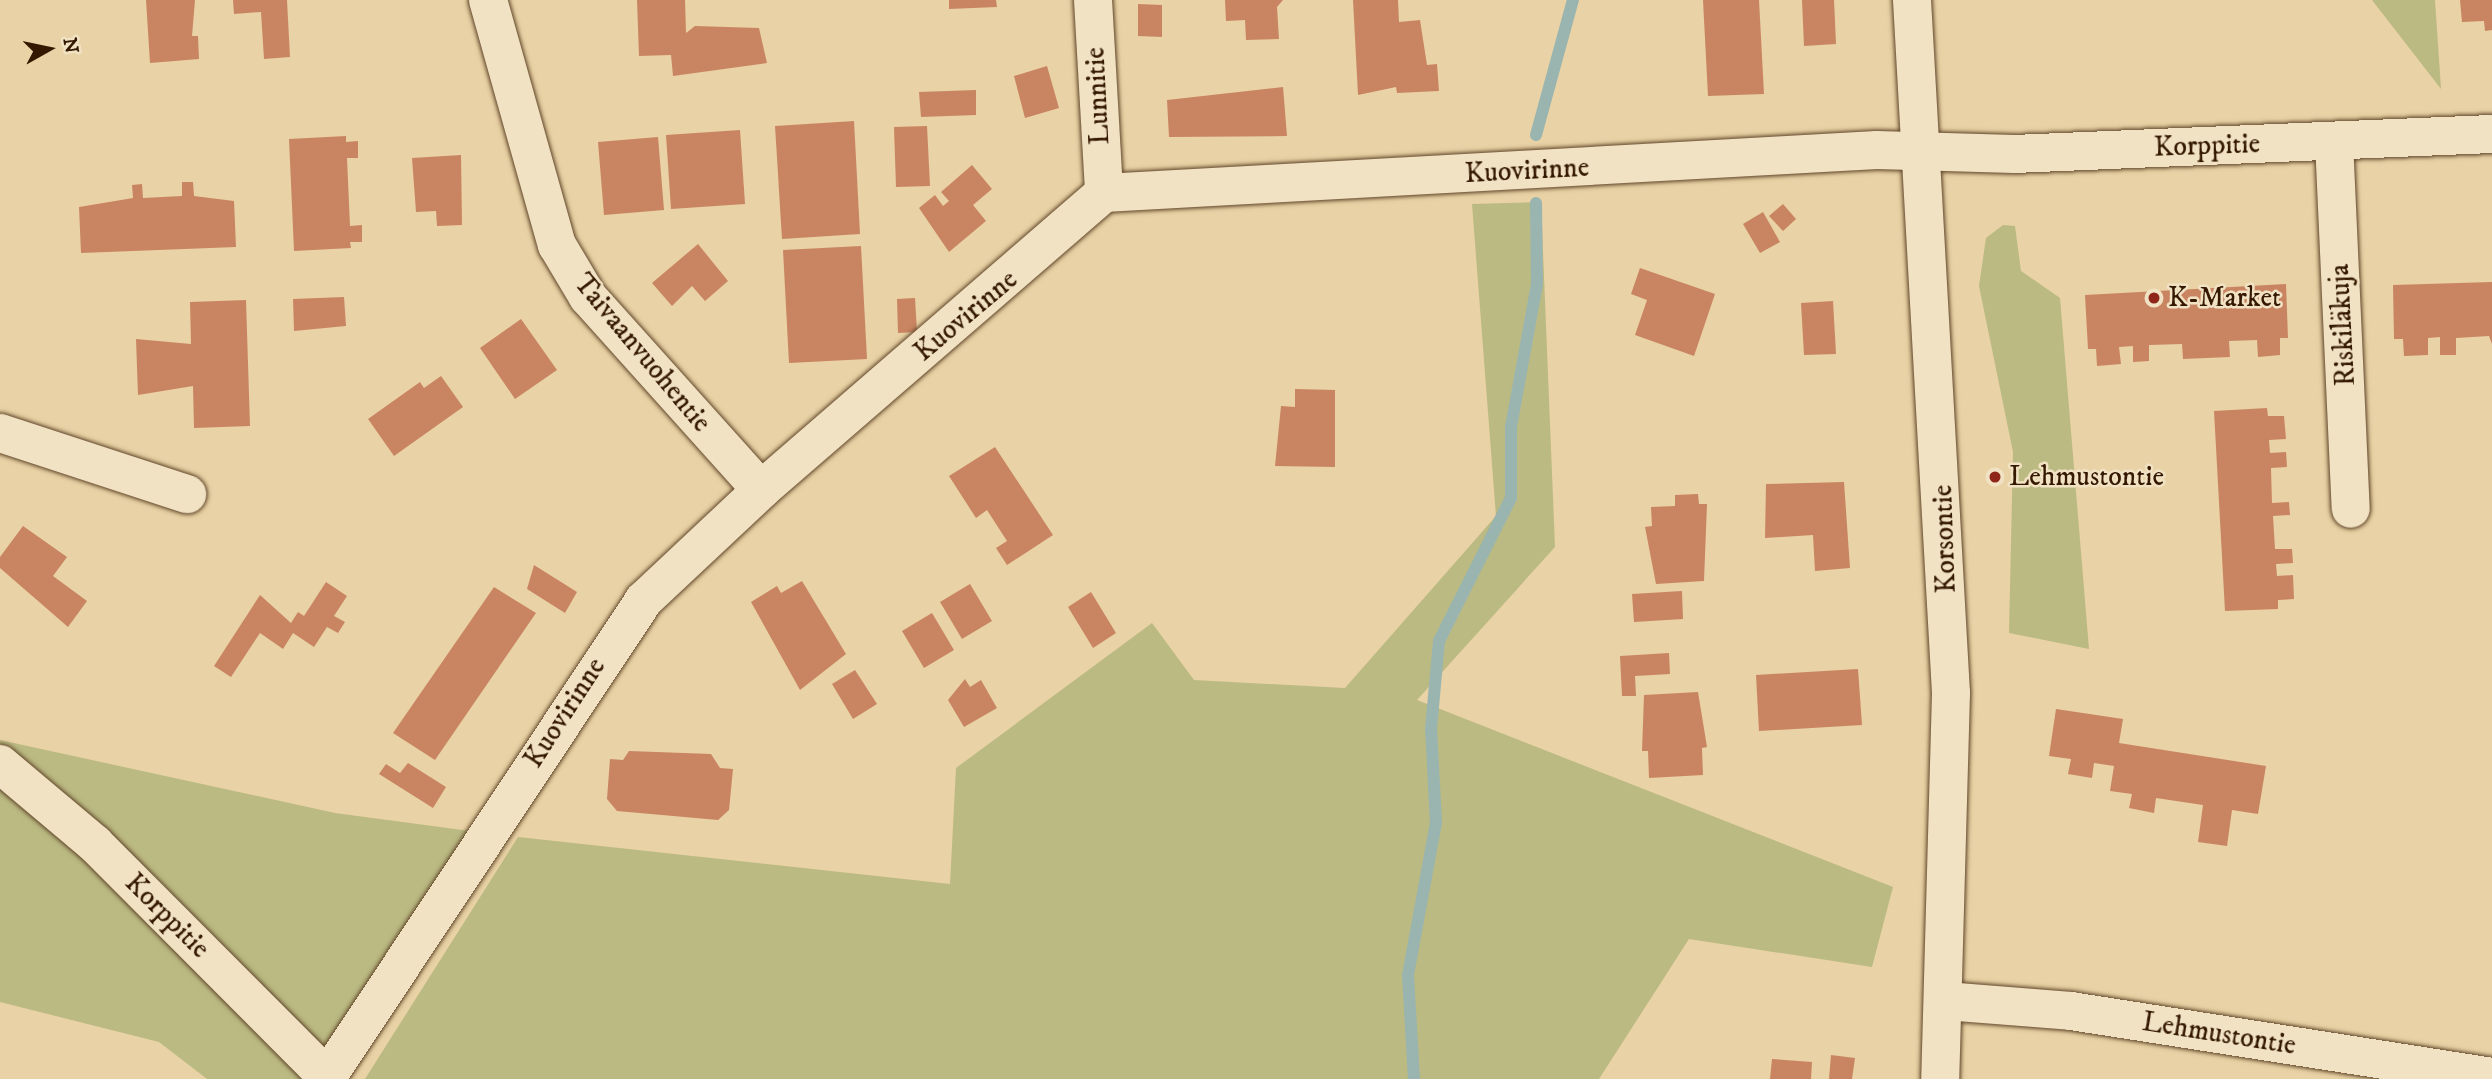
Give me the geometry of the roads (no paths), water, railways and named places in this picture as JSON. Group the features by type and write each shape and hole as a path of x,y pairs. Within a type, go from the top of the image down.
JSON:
{"street":[{"name":"Taivaanvuohentie","path":"488,0 557,245 588,297 761,490"},
{"name":"Lunnitie","path":"1093,0 1104,192"},
{"name":"Korsontie","path":"1912,0 1951,693 1945,1001 1940,1079"},
{"name":"Korppitie","path":"1921,153 2492,134"},
{"name":"Riskiläkuja","path":"2334,141 2351,509"},
{"name":"Kuovirinne","path":"326,1078 617,632 761,490 1104,192 1921,153"},
{"path":"0,433 187,494"},
{"name":"Korppitie","path":"0,764 95,844 326,1078"},
{"name":"Lehmustontie","path":"1945,1001 2071,1011 2484,1077"}],"waterway":[{"path":"1536,135 1573,0"},
{"path":"1414,1079 1408,975 1436,823 1431,729 1439,641 1511,498 1511,427 1537,284 1536,203"}],"place":[{"name":"K-Market","path":"2154,298"},
{"name":"Lehmustontie","path":"1995,477"}]}
